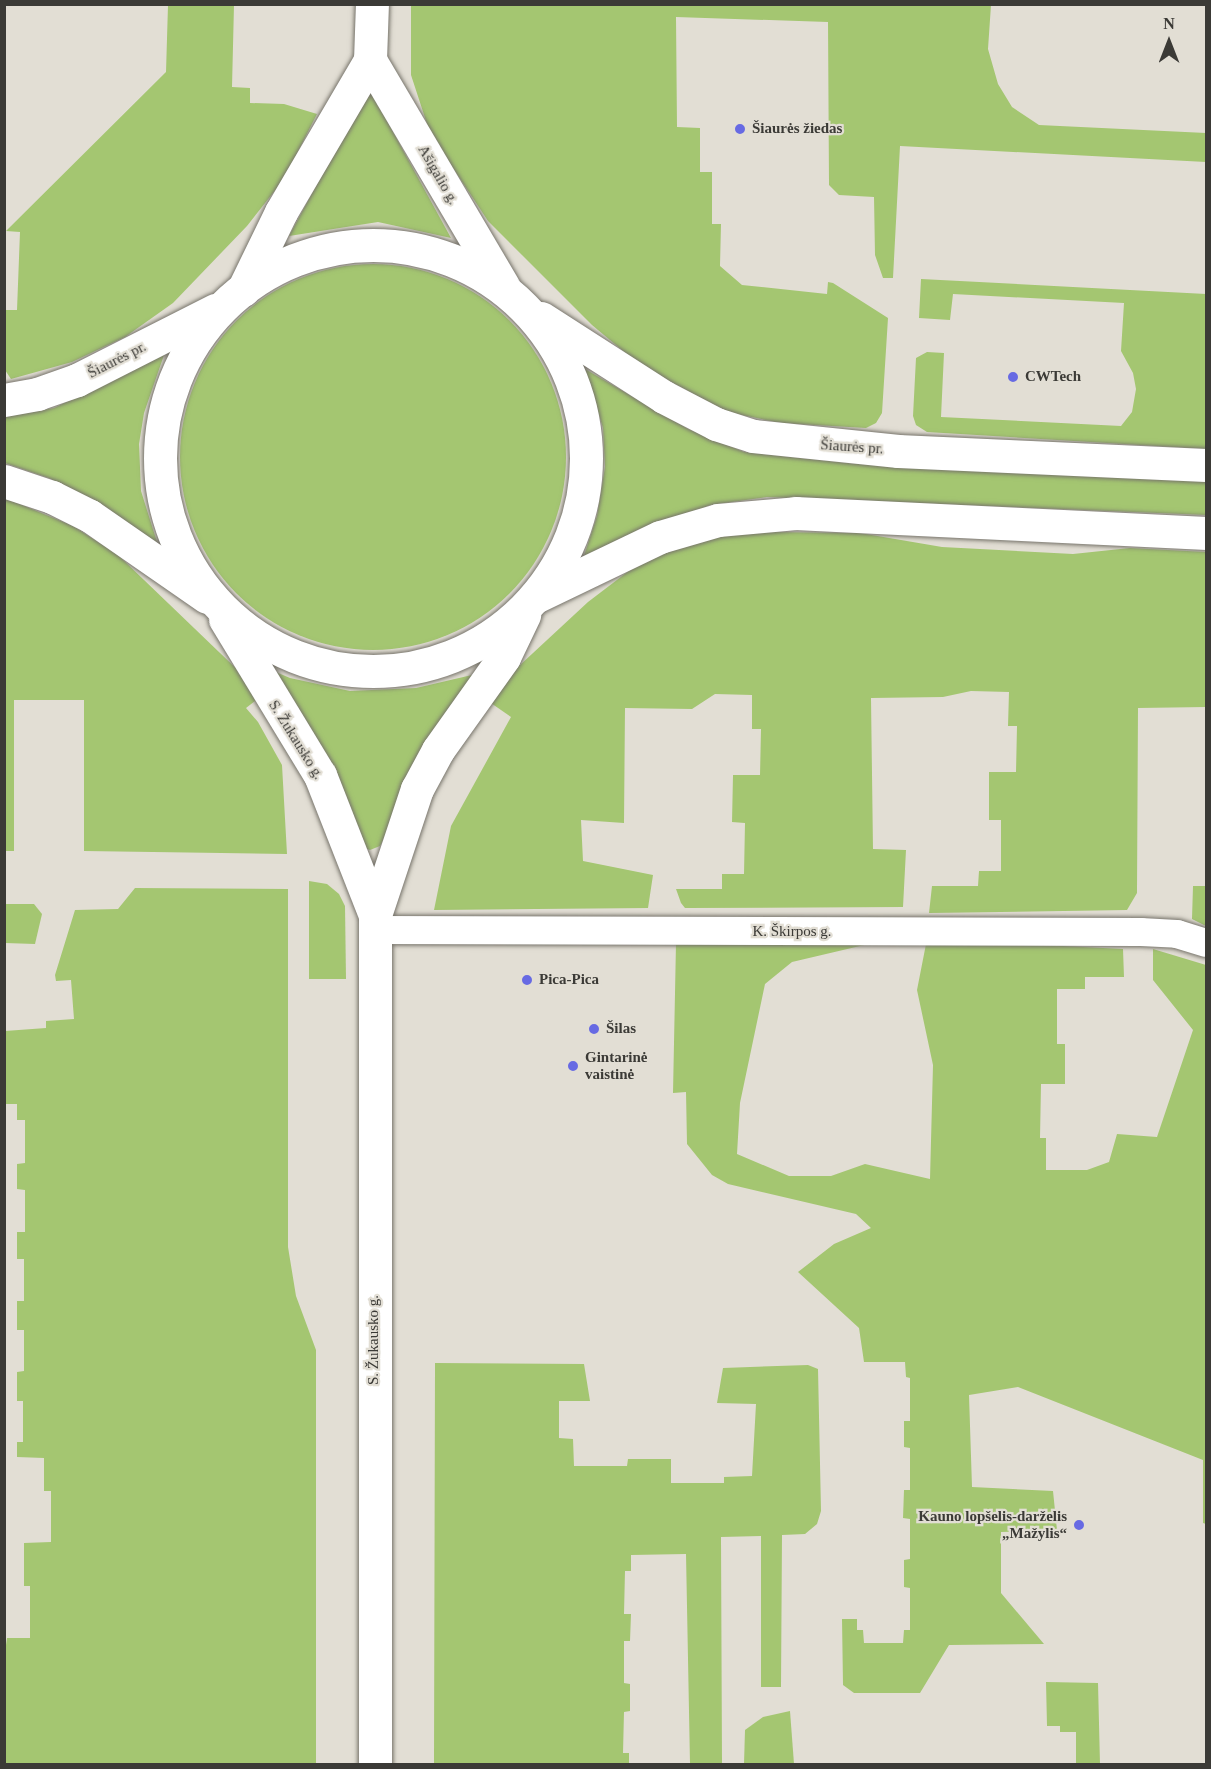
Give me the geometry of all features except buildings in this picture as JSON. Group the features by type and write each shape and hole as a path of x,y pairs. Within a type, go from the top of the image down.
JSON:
{"main road":[{"path":"234,297 370,60 372,4"},
{"name":"Ašigalio g.","path":"370,60 506,290"},
{"name":"Šiaurės pr.","path":"4,400 37,394 77,380 234,297 277,268 314,253 354,245 395,246 434,254 472,268 506,290"},
{"path":"506,290 531,313"},
{"name":"S. Žukausko g.","path":"234,297 183,363 170,396 162,431 161,467 165,502 176,536 320,776 375,922"},
{"name":"Šiaurės pr.","path":"531,313 664,397 716,424 753,436 898,451 1206,465"},
{"name":"S. Žukausko g.","path":"375,1764 375,922 417,789 438,750 504,657 574,528 584,489 586,450 581,411 569,373 531,313"},
{"path":"4,482 52,496 90,516 171,575 214,602 259,638 307,660 353,670 405,669 450,657 491,637 532,602 660,537 718,520 796,513 1206,533"}],"street":[{"name":"K. Škirpos g.","path":"375,922 1140,932 1177,934 1206,943"}],"green space":[{"path":"168,5 234,5 232,87 250,88 250,103 284,104 317,114 284,179 247,226 173,303 125,337 72,362 11,379 5,370 5,310 17,310 20,232 6,231 166,72"},
{"path":"411,5 991,5 988,49 998,84 1012,107 1039,125 1206,133 1206,162 900,146 893,278 883,278 875,255 874,197 839,195 829,185 828,22 676,17 677,127 700,128 700,172 712,172 712,224 721,224 720,266 742,285 827,294 828,282 833,283 888,318 882,413 876,423 866,428 781,423 727,412 640,365 592,325 488,221 430,133 411,75"},
{"path":"369,88 451,238 378,222 289,236"},
{"path":"373,264 411,268 447,279 480,297 509,321 533,350 551,383 562,419 566,457 562,495 551,531 533,564 509,593 480,617 447,635 411,646 373,650 335,646 299,635 266,617 237,593 213,564 195,531 184,495 180,457 184,419 195,383 213,350 237,321 266,297 299,279 335,268"},
{"path":"921,279 1206,294 1206,449 927,432 916,425 913,416 916,358 927,352 944,353 941,417 1121,426 1132,412 1136,389 1133,373 1121,351 1124,303 953,294 950,320 919,318"},
{"path":"164,355 144,413 139,444 141,491 157,542 49,478 5,463 5,417 54,408"},
{"path":"585,369 688,429 744,452 857,464 1206,481 1206,515 767,497 710,505 581,565 597,516 605,467 603,428"},
{"path":"5,498 73,526 118,555 245,677 259,698 246,708 258,722 282,765 287,854 84,851 84,700 14,700 14,851 5,851"},
{"path":"769,532 860,533 942,547 1073,554 1130,548 1206,552 1206,707 1138,708 1137,893 1127,910 929,913 932,886 978,886 979,871 1001,871 1001,820 989,820 989,772 1016,772 1017,726 1008,726 1009,692 971,691 943,697 871,698 873,849 906,850 903,907 685,908 676,889 722,889 722,874 744,874 745,823 732,822 733,775 760,775 761,729 752,729 752,695 715,694 692,709 625,708 624,823 581,820 583,861 653,875 648,908 434,910 451,826 511,717 488,701 519,666 588,602 630,570 665,553 717,536"},
{"path":"259,665 290,678 350,691 416,688 472,675 380,846 370,850 359,846"},
{"path":"309,881 327,884 339,894 345,906 346,979 309,979"},
{"path":"1193,886 1206,886 1206,926 1192,919"},
{"path":"135,888 288,889 288,1247 296,1296 316,1350 316,1764 5,1764 7,1638 30,1638 30,1586 24,1586 24,1543 51,1542 51,1491 44,1491 44,1458 17,1457 17,1442 23,1442 23,1401 17,1401 17,1372 24,1371 24,1330 17,1330 17,1301 24,1301 24,1259 17,1259 17,1232 25,1232 25,1190 17,1189 17,1164 25,1163 25,1120 17,1120 17,1104 5,1104 5,1031 46,1028 46,1021 74,1019 71,980 56,981 55,975 75,910 118,909"},
{"path":"5,904 34,904 42,914 35,944 5,943"},
{"path":"877,942 792,962 765,984 740,1103 737,1154 789,1176 831,1176 865,1164 930,1179 933,1065 917,990 926,944 1043,945 1123,949 1124,977 1085,977 1085,989 1057,989 1057,1044 1065,1044 1065,1084 1041,1084 1040,1138 1046,1138 1046,1170 1087,1170 1109,1162 1117,1134 1157,1137 1193,1030 1153,980 1153,949 1206,965 1206,1524 1203,1523 1203,1460 1018,1387 969,1395 972,1487 1053,1491 1057,1530 1001,1532 1001,1593 1044,1644 949,1645 920,1693 854,1693 843,1685 842,1619 857,1619 857,1630 863,1630 864,1643 903,1643 904,1630 910,1630 910,1588 904,1587 904,1560 910,1559 910,1519 903,1518 904,1490 910,1490 910,1448 904,1447 904,1421 910,1421 910,1378 906,1377 905,1362 864,1362 859,1328 798,1272 834,1244 871,1228 856,1214 728,1184 712,1175 687,1144 686,1092 673,1093 676,943"},
{"path":"435,1363 584,1364 590,1401 559,1401 559,1438 573,1439 574,1466 627,1466 628,1459 671,1459 671,1483 724,1483 724,1477 752,1476 756,1404 717,1403 723,1368 808,1365 818,1369 821,1511 817,1524 805,1534 782,1535 781,1687 761,1687 761,1536 721,1537 722,1764 690,1764 686,1554 631,1555 631,1571 625,1571 624,1614 631,1614 630,1641 624,1641 624,1683 630,1684 630,1711 624,1712 623,1753 629,1753 629,1764 434,1764"},
{"path":"1046,1682 1098,1683 1100,1764 1076,1764 1076,1732 1060,1732 1060,1726 1047,1726"},
{"path":"790,1711 794,1764 744,1764 745,1730 763,1717"}],"place":[{"name":"Šiaurės žiedas","path":"740,129"},
{"name":"CWTech","path":"1013,377"},
{"name":"Pica-Pica","path":"527,980"},
{"name":"Šilas","path":"594,1029"},
{"name":"Gintarinė vaistinė","path":"573,1066"},
{"name":"Kauno lopšelis-darželis „Mažylis“","path":"1079,1525"}]}
